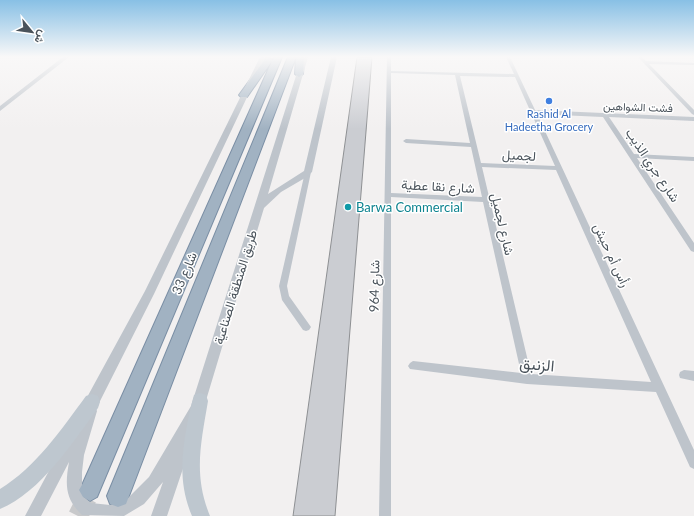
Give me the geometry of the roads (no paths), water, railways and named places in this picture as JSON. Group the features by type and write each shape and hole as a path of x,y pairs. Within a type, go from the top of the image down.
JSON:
{"highway":[{"path":"244,96 255,81"},
{"name":"شارع 33","path":"90,490 268,81"},
{"name":"شارع 33","path":"118,496 282,81"}],"main road":[{"path":"200,401 194,438 191,474 195,497 201,516"},
{"path":"0,500 22,484 54,452 92,402"}],"street":[{"path":"0,103 29,81"},
{"path":"0,109 35,81"},
{"path":"244,96 251,81"},
{"name":"طريق المنطقة الصناعية","path":"159,516 200,401 297,81"},
{"path":"306,327 285,297 283,286 327,81"},
{"name":"شارع 964","path":"385,516 389,81"},
{"name":"شارع لجميل","path":"459,81 527,379"},
{"name":"رأس أم حيش","path":"519,81 694,463"},
{"path":"663,81 694,113"},
{"name":"شارع 33","path":"33,516 149,294 244,96"},
{"name":"فشت الشواهين","path":"534,112 694,119"},
{"name":"شارع جري الذيب","path":"604,115 694,249"},
{"path":"406,141 473,145"},
{"path":"632,156 694,159"},
{"name":"لجميل","path":"478,165 559,168"},
{"path":"259,210 274,192 308,172"},
{"name":"شارع نقا عطية","path":"388,195 486,200"},
{"name":"الزنبق","path":"412,366 527,379 659,387"},
{"path":"92,402 74,471 73,482 75,496 81,506 88,510 102,514 111,513 129,506 148,490 161,472 200,401"}],"tunnel":[{"path":"78,516 88,496"}],"place":[{"name":"Rashid Al Hadeetha Grocery","path":"549,101"},
{"name":"Barwa Commercial","path":"348,207"}]}
